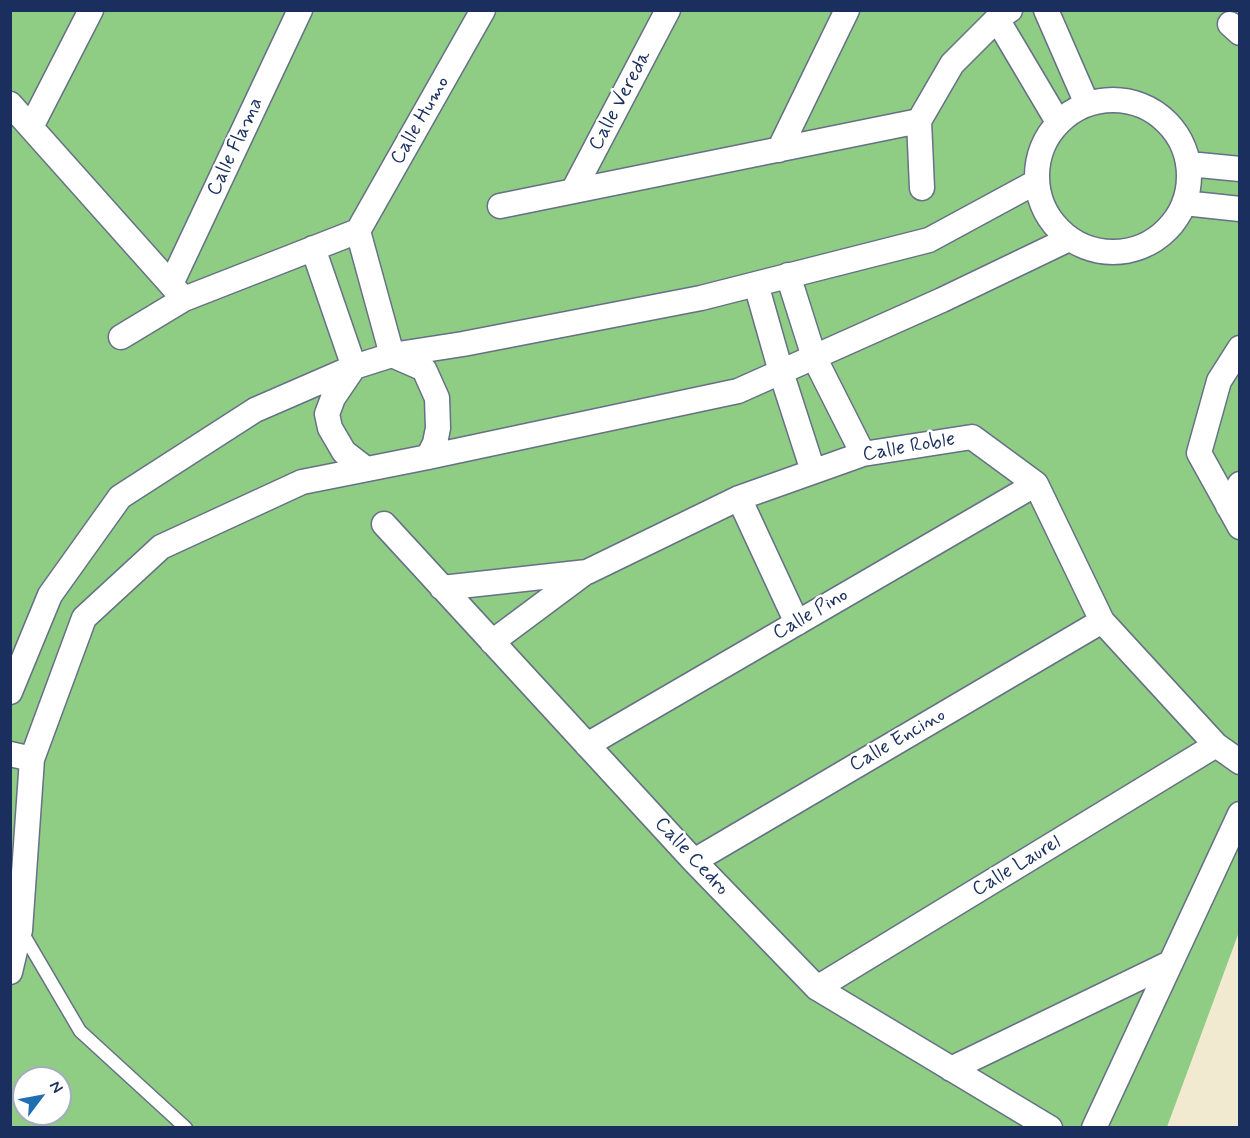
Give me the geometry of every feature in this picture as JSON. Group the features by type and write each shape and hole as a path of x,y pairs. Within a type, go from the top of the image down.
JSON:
{"street":[{"path":"31,127 91,10"},
{"name":"Calle Flama","path":"177,292 300,10"},
{"name":"Calle Humo","path":"358,231 483,10"},
{"name":"Calle Vereda","path":"573,191 668,10"},
{"path":"779,150 848,10"},
{"path":"1046,10 1087,104"},
{"path":"922,188 919,121 952,64 1003,15 1059,122"},
{"path":"1121,100 1153,112 1178,136 1189,164 1189,186 1184,203 1170,228 1148,244 1122,253 1094,250 1068,239 1046,214 1036,182 1041,149 1059,122 1072,111 1087,104 1121,100"},
{"path":"10,104 177,292"},
{"path":"500,207 919,121"},
{"path":"1189,164 1239,169"},
{"path":"10,693 50,595 120,497 255,410 354,367 392,355 463,344 690,300 929,240 1036,182"},
{"path":"1184,203 1239,209"},
{"path":"121,337 177,292 313,249 358,231 392,355"},
{"path":"10,972 15,928 22,756 84,618 160,547 302,482 738,391 942,300 1068,239"},
{"path":"313,249 354,367"},
{"path":"788,275 814,357 864,454"},
{"path":"756,284 813,471"},
{"path":"1234,517 1199,453 1219,381 1239,348"},
{"path":"392,355 424,369 432,382 437,398 438,428 435,443 428,457"},
{"path":"354,367 333,398 327,414 330,428 344,452 366,470"},
{"name":"Calle Roble","path":"442,588 587,572 739,498 813,471 864,454 972,438 1036,484 1102,621 1216,745 1239,762"},
{"name":"Calle Pino","path":"587,745 1036,484"},
{"path":"1234,517 1239,484"},
{"path":"739,498 797,623"},
{"name":"Calle Cedro","path":"384,524 694,861 817,988 1050,1128"},
{"path":"492,642 587,572"},
{"name":"Calle Encino","path":"694,861 1102,621"},
{"name":"Calle Laurel","path":"817,988 1216,745"},
{"path":"1094,1128 1239,814"},
{"path":"951,1069 1170,963"}],"lane":[{"path":"15,928 80,1031 186,1128"}],"green space":[{"path":"10,11 1239,11 1239,932 1167,1127 11,1127"}]}
